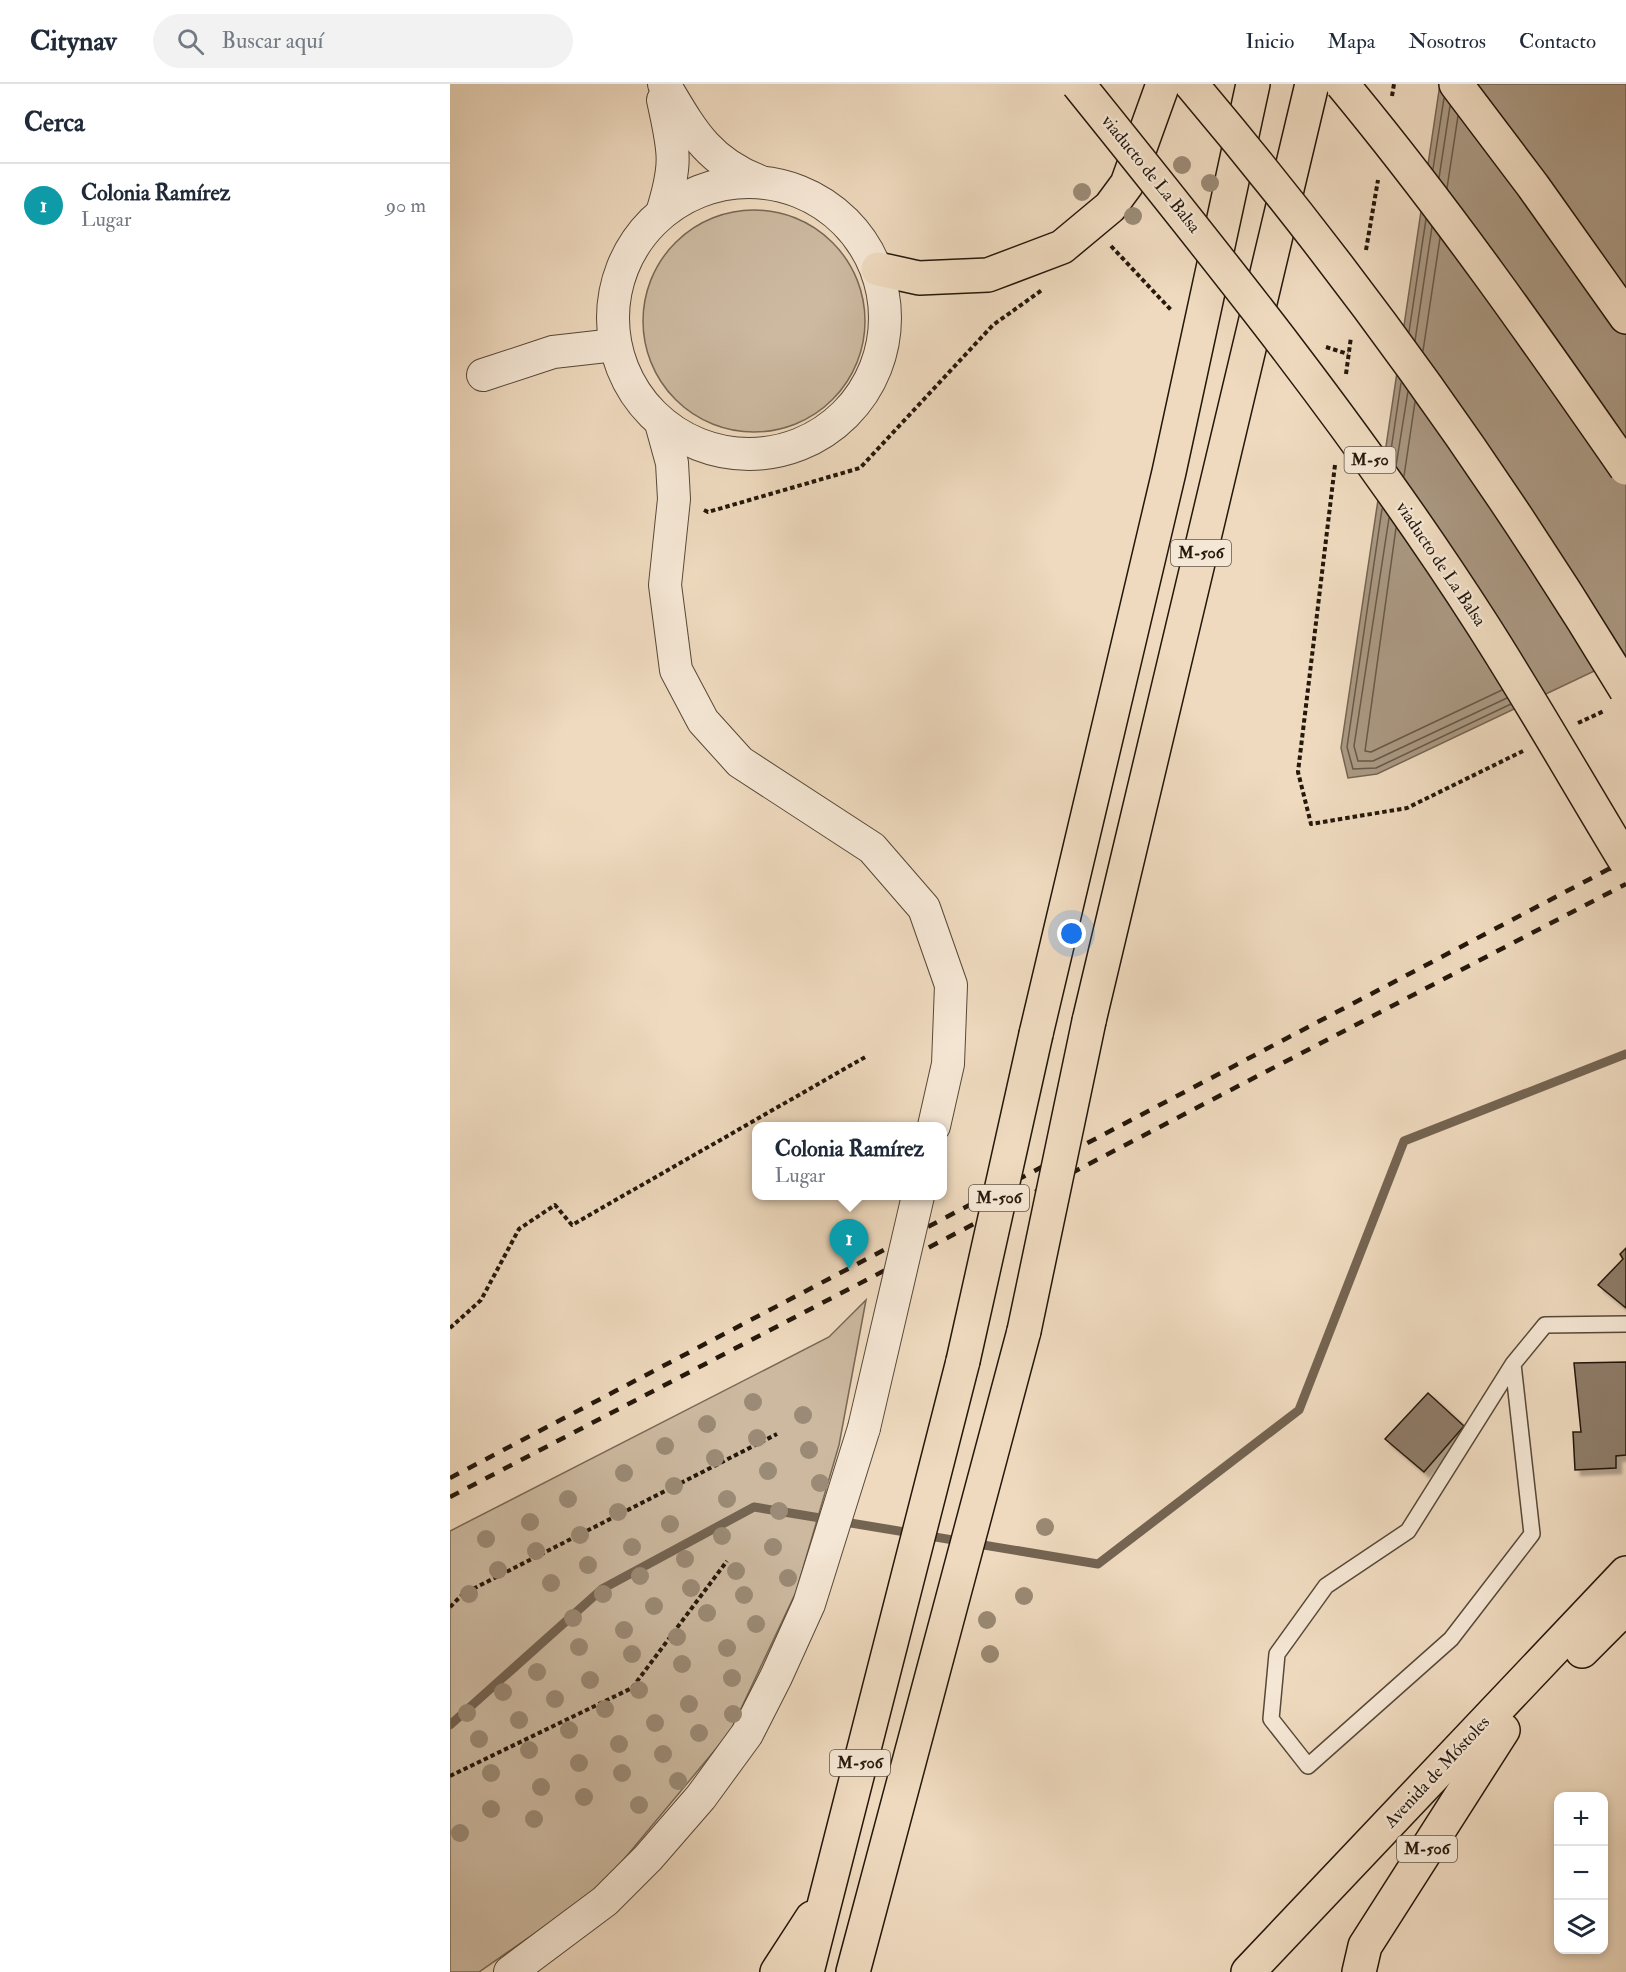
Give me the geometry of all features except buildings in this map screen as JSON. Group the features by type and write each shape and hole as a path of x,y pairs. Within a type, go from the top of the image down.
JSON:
{"main road":[{"name":"viaducto de La Balsa","path":"1078,84 1240,284 1368,458 1482,624 1626,862"},
{"path":"878,269 919,278 988,275 1062,247 1110,207 1127,184 1162,84"},
{"path":"1191,84 1322,248 1441,409 1554,571 1616,700"},
{"name":"M-506","path":"807,1972 922,1514 963,1361 1036,1034 1169,472 1253,84"},
{"name":"M-506","path":"853,1972 1024,1331 1089,1021 1312,84"},
{"path":"1342,84 1400,155 1500,287 1626,468"},
{"path":"1456,84 1533,186 1626,317"},
{"name":"Avenida de Móstoles","path":"1248,1972 1626,1573"},
{"name":"Avenida de Móstoles","path":"1260,1972 1328,1910 1626,1607"},
{"name":"M-506","path":"1359,1972 1365,1946 1503,1730"},
{"path":"777,1972 827,1893"}],"street":[{"path":"662,84 695,137 715,156 737,172 762,182 800,190 833,209 859,236 878,269 887,313 881,357 861,398 829,429 789,449 744,455 700,446 661,423 631,388 615,345 613,308 620,273 637,240 662,213 692,194 704,190 727,183 762,182"},
{"path":"662,84 675,153 673,177 662,213"},
{"path":"483,375 553,352 615,345"},
{"path":"661,423 672,463 674,499 665,585 676,670 703,721 740,762 872,848 924,908 951,985 948,1064 935,1122"},
{"path":"510,1972 605,1901 648,1858 701,1797 747,1734 809,1604 830,1540 864,1428 917,1200"}],"lane":[{"path":"1513,1364 1532,1534 1451,1639 1308,1766 1271,1719 1277,1654 1326,1586 1408,1531 1513,1364 1545,1325 1626,1324"}],"path":[{"path":"1390,107 1394,84"},
{"path":"1364,260 1378,178"},
{"path":"1100,251 1110,244 1172,311"},
{"path":"708,512 860,468 993,325 1051,284"},
{"path":"1346,377 1352,330"},
{"path":"1336,458 1298,772 1311,824 1407,808 1532,746"},
{"path":"1574,725 1616,700"},
{"path":"450,1328 481,1300 519,1229 555,1205 572,1225 867,1056"},
{"path":"450,1606 463,1594 777,1434"},
{"path":"450,1776 632,1688 727,1561"}],"shaded area":[{"path":"743,210 765,210 797,218 816,228 833,242 847,259 857,278 863,299 865,321 863,343 857,364 847,383 833,400 816,414 786,428 765,432 743,432 722,428 701,419 683,407 668,392 656,374 647,353 643,332 643,310 647,289 656,268 668,250 683,235 701,223 722,214"},
{"path":"866,1300 839,1445 796,1592 730,1732 600,1888 479,1972 450,1972 450,1531 829,1337"}],"water":[{"path":"1440,84 1626,84 1626,656 1377,774 1348,778 1341,748"}],"waterway":[{"path":"450,1725 602,1589 754,1507 1098,1564 1299,1410 1404,1141 1626,1054"}],"railway":[{"path":"450,1478 1626,860"},
{"path":"450,1497 1626,884"}],"place":[{"name":"Colonia Ramírez","path":"849,1269"}]}
